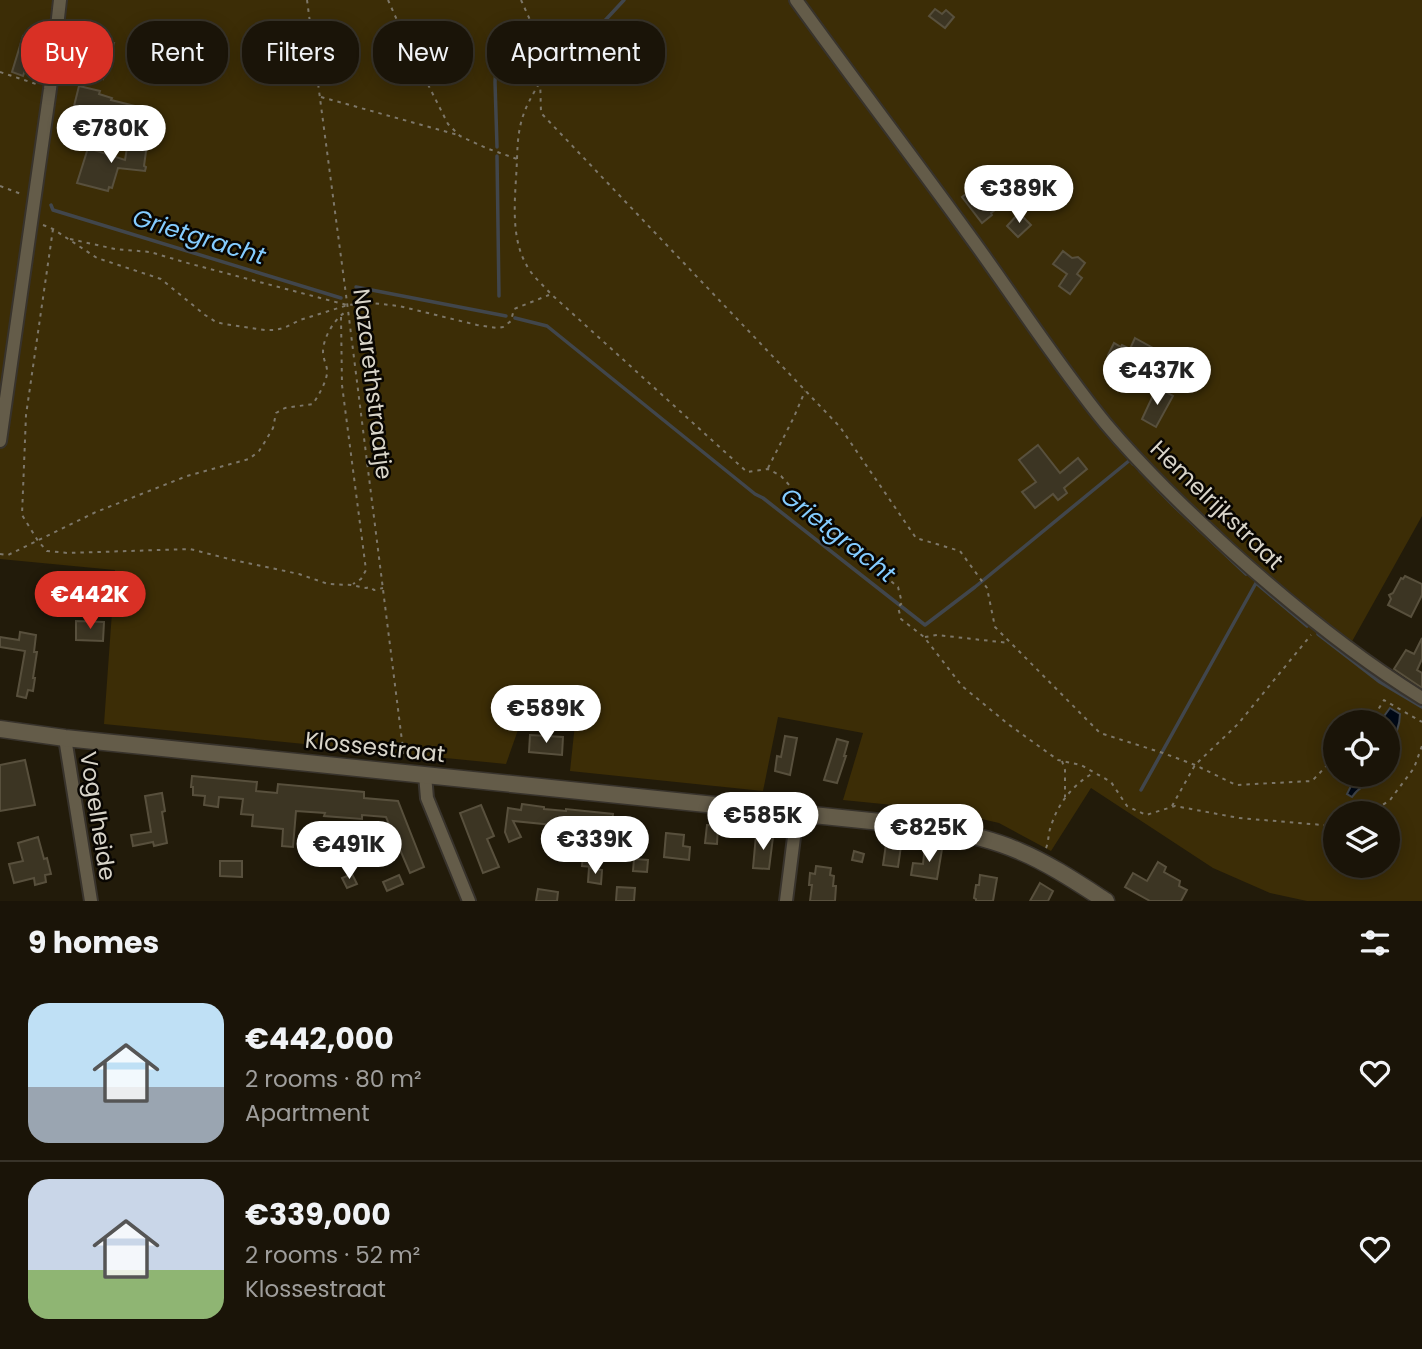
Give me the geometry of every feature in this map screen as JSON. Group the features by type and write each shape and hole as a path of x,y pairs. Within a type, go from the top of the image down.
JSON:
{"street":[{"path":"0,441 35,201 60,0"},
{"name":"Hemelrijkstraat","path":"796,0 1108,426 1162,486 1282,596 1352,652 1422,698"},
{"name":"Klossestraat","path":"0,729 65,738 939,828 1020,851 1106,901"},
{"name":"Vogelheide","path":"65,738 91,901"},
{"path":"425,775 427,798 469,901"},
{"path":"786,901 797,813"}],"path":[{"name":"Nazarethstraatje","path":"307,0 405,753 403,772"},
{"path":"388,0 448,124 460,135"},
{"path":"521,0 531,21"},
{"path":"0,72 50,89"},
{"path":"538,84 526,106 518,131 517,239 526,265 551,294 747,472 768,469 781,477 829,529 898,587 902,603 898,607 901,619 923,637 962,686 1058,760 1081,765 1111,782 1127,806 1146,815 1175,806 1239,818 1323,825"},
{"path":"540,84 541,113 840,427 916,538 960,551 987,588 995,627 1100,733 1195,765 1237,785 1311,781 1323,769"},
{"path":"320,97 460,135 517,159"},
{"path":"0,186 35,201"},
{"path":"32,222 53,229 97,258 161,279 216,322 265,330 284,328 300,320 348,305 372,303 399,306 497,328 511,321 513,309 551,294"},
{"path":"53,229 26,415 22,515 47,551 68,553 190,549 299,574 328,584 370,587 374,590 384,588"},
{"path":"68,239 115,249 150,251 348,305"},
{"path":"0,554 8,555 96,512 187,476 249,459 260,451 273,428 276,413 285,408 313,404 323,387 328,370 323,353 326,336 348,310"},
{"path":"341,316 342,385 366,570 361,579 351,585"},
{"path":"768,469 805,390"},
{"path":"1172,807 1195,765 1238,724 1318,626"},
{"path":"923,637 937,635 1011,643"},
{"path":"1378,710 1384,700 1422,722"},
{"path":"1388,801 1414,768 1422,746"},
{"path":"1062,761 1065,770 1065,798"},
{"path":"1039,861 1048,846 1051,827 1065,798 1079,781 1094,772"}],"shaded area":[{"path":"0,0 1422,0 1422,516 1350,645 1422,689 1422,901 1307,901 1270,893 1213,868 1091,788 1051,851 999,823 943,810 843,800 863,733 778,717 763,791 570,771 575,724 524,713 506,764 104,724 115,570 0,559"},
{"path":"1350,787 1362,787 1352,797 1347,794"}],"building":[{"path":"935,9 942,14 946,10 954,17 945,28 929,16"},
{"path":"21,43 21,75 12,72"},
{"path":"79,86 100,91 99,94 112,98 111,100 139,107 135,124 110,117 108,124 89,118 91,111 74,106"},
{"path":"132,136 142,137 142,143 147,144 145,171 118,168 112,188 109,187 108,191 77,183 88,148 125,160 128,142 131,142"},
{"path":"1017,167 1028,175 1018,188 1007,180"},
{"path":"973,189 980,198 984,195 995,210 982,223 962,197"},
{"path":"1019,213 1031,225 1018,237 1007,226"},
{"path":"1063,251 1085,263 1077,274 1082,278 1070,294 1059,286 1067,274 1053,264"},
{"path":"1135,338 1162,353 1143,388 1116,373 1122,363 1108,355 1114,343 1130,349"},
{"path":"1157,387 1173,396 1156,427 1142,419"},
{"path":"1038,445 1060,473 1078,458 1087,469 1064,488 1067,493 1058,500 1053,494 1035,508 1022,492 1036,482 1019,460"},
{"path":"1405,576 1422,584 1422,595 1411,617 1388,605 1391,599 1389,595"},
{"path":"76,621 104,622 103,641 76,640"},
{"path":"20,632 36,635 33,691 28,690 26,698 17,696 25,651 0,647 0,637 19,640"},
{"path":"1422,638 1422,659 1417,670 1422,673 1422,688 1394,669 1406,650 1414,654"},
{"path":"530,735 563,737 562,755 529,752"},
{"path":"785,736 797,738 790,775 775,771 777,756 781,757"},
{"path":"837,739 848,742 837,783 824,780"},
{"path":"25,760 35,805 0,811 0,765"},
{"path":"192,776 257,782 256,791 277,793 278,784 364,792 364,798 398,801 424,867 410,873 386,817 362,815 362,819 296,811 293,847 282,846 283,829 252,826 253,815 241,814 243,799 219,797 218,807 204,805 205,796 193,795"},
{"path":"162,793 167,843 154,846 153,842 133,846 131,835 151,832 145,796"},
{"path":"522,804 544,809 613,814 611,836 574,830 567,834 557,833 553,825 513,821 521,837 509,842 505,832 508,808 521,810"},
{"path":"481,805 494,836 487,839 499,867 483,873 460,813"},
{"path":"707,825 718,826 717,844 705,843"},
{"path":"666,833 684,835 683,846 690,847 689,860 664,857"},
{"path":"756,835 773,837 769,869 753,868"},
{"path":"38,837 51,874 45,875 46,882 35,885 34,878 14,883 9,864 23,861 18,843"},
{"path":"378,839 386,846 347,863 349,843 366,844"},
{"path":"886,844 901,846 898,867 883,865"},
{"path":"925,846 942,849 937,879 911,875 913,863 923,864"},
{"path":"854,851 864,854 862,862 852,860"},
{"path":"583,854 596,855 594,867 582,866"},
{"path":"634,859 648,860 647,872 633,871"},
{"path":"220,861 242,861 242,877 220,876"},
{"path":"1158,862 1166,867 1164,872 1180,881 1179,886 1187,890 1181,901 1150,901 1125,887 1133,873 1147,881"},
{"path":"816,866 831,868 833,886 836,886 835,901 810,901 810,873 815,874"},
{"path":"589,868 602,870 601,884 588,882"},
{"path":"352,874 357,884 347,888 342,878"},
{"path":"399,875 403,884 387,891 383,882"},
{"path":"980,875 997,878 993,901 976,901 974,898"},
{"path":"1040,883 1053,891 1048,901 1030,901"},
{"path":"617,887 635,888 634,901 616,901"},
{"path":"538,889 558,892 557,901 536,901"}],"waterway":[{"path":"604,21 624,0"},
{"path":"495,84 497,147"},
{"path":"497,156 499,296"},
{"name":"Grietgracht","path":"51,205 53,210 341,298"},
{"name":"Grietgracht","path":"356,287 506,316"},
{"name":"Grietgracht","path":"515,318 547,326 755,494 925,625 1130,460 1133,464"},
{"path":"1140,471 1246,574"},
{"path":"1141,790 1256,583 1307,626"},
{"path":"1318,634 1380,682 1422,707"}]}
